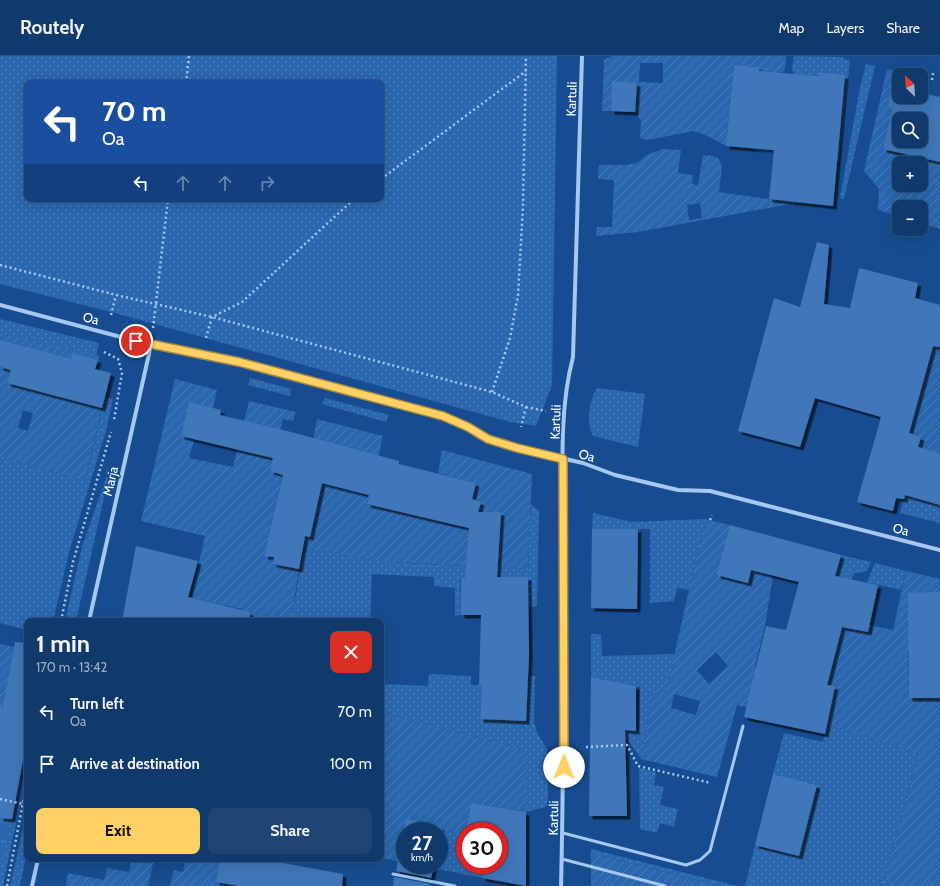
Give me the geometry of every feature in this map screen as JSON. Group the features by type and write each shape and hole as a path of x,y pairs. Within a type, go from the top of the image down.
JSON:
{"street":[{"name":"Kartuli","path":"561,886 564,767 563,459 566,384 573,357 582,56"},
{"name":"Oa","path":"0,305 151,345 173,347 239,362 443,416 468,427 488,439 517,448 582,463 615,475 678,490 710,491 940,550"},
{"name":"Marja","path":"90,618 151,345"},
{"path":"32,886 37,862"}],"lane":[{"path":"562,833 686,865 700,860 710,851 743,726"},
{"path":"562,859 665,886"},
{"path":"393,874 455,886"}],"path":[{"path":"186,80 189,56"},
{"path":"492,392 510,338 518,295 523,207 526,56"},
{"path":"384,177 526,71"},
{"path":"932,80 933,73"},
{"path":"151,345 168,202"},
{"path":"212,316 242,302 351,202"},
{"path":"0,265 116,295 212,316 492,392 526,407 546,411"},
{"path":"111,315 116,295"},
{"path":"206,340 212,316"},
{"path":"103,352 118,359 122,373 114,423"},
{"path":"522,427 526,407"},
{"path":"62,618 73,562 112,430"},
{"path":"710,520 712,514"},
{"path":"586,747 627,745 638,766 726,787"},
{"path":"6,886 24,798"},
{"path":"0,799 23,804"}],"green space":[{"path":"0,56 557,56 552,385 536,426 510,422 115,313 0,284"},
{"path":"612,56 786,56 785,69 782,73 759,71 759,67 734,65 726,146 706,135 693,131 648,140 640,138 641,121 635,112 637,83 613,82 611,111 602,111 604,60","holes":["640,63 663,63 663,83 639,82"]},
{"path":"794,56 841,57 850,61 839,161 759,152 756,149 757,140 837,156 845,75 819,72 819,76 795,74 792,70"},
{"path":"866,64 875,66 844,199 840,198 860,87"},
{"path":"887,69 892,70 892,92 890,93 888,106 892,110 883,149 914,156 892,156 892,192 928,192 928,159 940,162 940,229 928,225 928,200 892,200 892,214 878,210 879,189 864,171"},
{"path":"663,149 681,150 678,173 693,175 692,184 698,185 703,155 713,156 719,159 722,167 719,192 782,201 812,200 638,232 596,236 597,227 612,227 614,180 598,179 599,165 625,165 637,163 647,155","holes":["700,203 702,218 689,220 687,205"]},
{"path":"0,319 99,343 96,355 0,333"},
{"path":"0,333 99,355 98,360 72,354 65,383 69,384 66,399 102,408 85,481 0,457 0,367 11,370 7,383 40,392 0,348","holes":["23,410 33,413 28,431 18,428"]},
{"path":"933,346 940,347 940,453 918,447 921,437 909,433"},
{"path":"250,378 291,389 290,396 248,385"},
{"path":"175,379 217,390 213,408 189,403 181,436 194,440 189,458 233,467 249,401 296,412 293,421 283,419 270,471 283,474 264,555 274,557 273,564 299,569 291,618 240,618 242,609 191,598 205,536 141,521"},
{"path":"597,388 645,394 638,447 593,436 589,412 594,393"},
{"path":"105,398 113,399 106,431 69,552 54,618 24,618 24,629 0,623 0,457 85,481"},
{"path":"325,398 389,415 386,422 322,404"},
{"path":"317,419 383,436 367,504 414,515 476,518 480,502 472,499 476,483 438,473 442,450 532,474 528,570 498,569 498,553 475,558 467,558 466,566 376,561 304,548 302,552 293,550","holes":["318,503 310,537 299,535"]},
{"path":"918,447 940,505 940,523 900,513"},
{"path":"106,477 108,477 77,618 66,618 82,547"},
{"path":"531,504 539,511 537,606 529,607 528,577 460,578 461,615 455,616 455,588 434,586 434,577 372,574 370,618 292,618 304,548 376,561 528,570"},
{"path":"593,513 631,522 705,519 689,590 677,588 674,601 650,603 650,529 592,529"},
{"path":"705,519 730,525 736,567 733,579 748,583 751,570 773,576 765,625 755,667 771,671 784,644 791,610 824,618 835,576 852,579 842,627 868,632 869,625 893,630 906,571 940,579 940,592 908,654 909,698 940,698 940,886 882,886 918,754 827,725 737,705 717,777 641,759 653,690 666,692","holes":["716,652 728,666 709,684 697,670","674,694 700,701 696,715 671,708"]},
{"path":"841,555 871,562 868,568 863,572 854,573 852,579 835,576"},
{"path":"875,563 906,571 901,590 867,582"},
{"path":"591,634 601,634 602,656 675,654 666,692 653,690 641,759 629,741 600,740 600,729 639,731 640,687 591,677"},
{"path":"0,644 14,647 6,693 24,696 24,710 0,706"},
{"path":"429,674 471,676 471,685 482,685 480,719 526,721 528,676 535,676 534,723 538,734 547,749 548,799 546,807 526,812 526,750 384,713 384,684 428,686"},
{"path":"384,713 526,750 526,812 471,803 467,822 456,822 456,833 448,831 448,822 414,822 406,820 406,822 396,822 396,861 384,859"},
{"path":"827,725 918,754 882,886 745,886 755,845 799,856 817,785 773,774 784,733 823,742"},
{"path":"24,753 24,781 3,886 0,886 0,869"},
{"path":"639,768 656,772 654,785 664,787 660,805 678,809 674,827 660,823 657,833 640,829"},
{"path":"0,790 17,794 0,869"},
{"path":"24,825 25,862 20,886 10,886"},
{"path":"448,829 456,832 456,873 448,871"},
{"path":"591,849 737,886 720,886 591,853"},
{"path":"591,853 720,886 591,886"},
{"path":"131,862 153,862 148,886 66,886 68,873 104,880 107,868 129,872"},
{"path":"185,862 219,862 216,882 244,886 170,886 174,870 183,872"},
{"path":"462,874 483,874 482,878"}],"building":[{"path":"734,65 759,67 759,71 819,76 819,72 845,75 833,206 769,199 774,150 726,146"},
{"path":"612,81 637,83 635,112 611,111"},
{"path":"892,92 892,104 928,104 928,94 940,97 940,162 928,159 928,156 914,156 883,149 892,110 888,106 890,93"},
{"path":"817,242 829,245 824,304 850,308 859,268 918,283 915,298 940,305 940,347 933,346 909,433 921,437 918,447 940,453 940,505 905,495 904,499 896,498 893,511 857,502 881,417 815,398 800,447 738,431 774,298 800,307"},
{"path":"0,340 71,359 72,353 98,360 95,369 111,373 102,408 7,383 11,370 0,367"},
{"path":"189,402 221,410 220,415 291,432 399,461 399,464 476,483 472,499 481,502 478,512 501,512 497,577 528,577 529,655 526,721 480,719 482,685 479,685 481,615 461,615 461,578 465,578 469,528 367,504 369,495 322,483 310,537 305,536 299,569 273,564 274,557 264,556 283,475 270,471 273,458 181,436"},
{"path":"730,525 841,555 835,576 878,585 868,632 842,627 827,685 835,686 825,734 744,717 766,626 786,630 799,582 751,570 748,583 717,575"},
{"path":"592,529 638,529 637,609 591,608"},
{"path":"136,546 198,561 188,597 250,612 249,618 123,618"},
{"path":"940,592 940,698 909,698 908,593"},
{"path":"15,642 24,643 24,754 12,819 0,818 0,706 3,707"},
{"path":"591,677 636,686 636,731 625,730 627,816 589,816"},
{"path":"773,774 817,785 799,856 755,845"},
{"path":"471,803 526,812 526,886 482,878 483,874 508,874 508,822 468,822"},
{"path":"406,819 419,822 405,822"},
{"path":"219,862 277,862 343,874 342,886 239,886 216,882"},
{"path":"411,874 432,874 431,878"},
{"path":"394,877 430,884 429,886 393,886"}],"route":[{"path":"136,341 151,345 173,347 239,362 443,416 468,427 488,439 517,448 563,459 564,767"}]}
